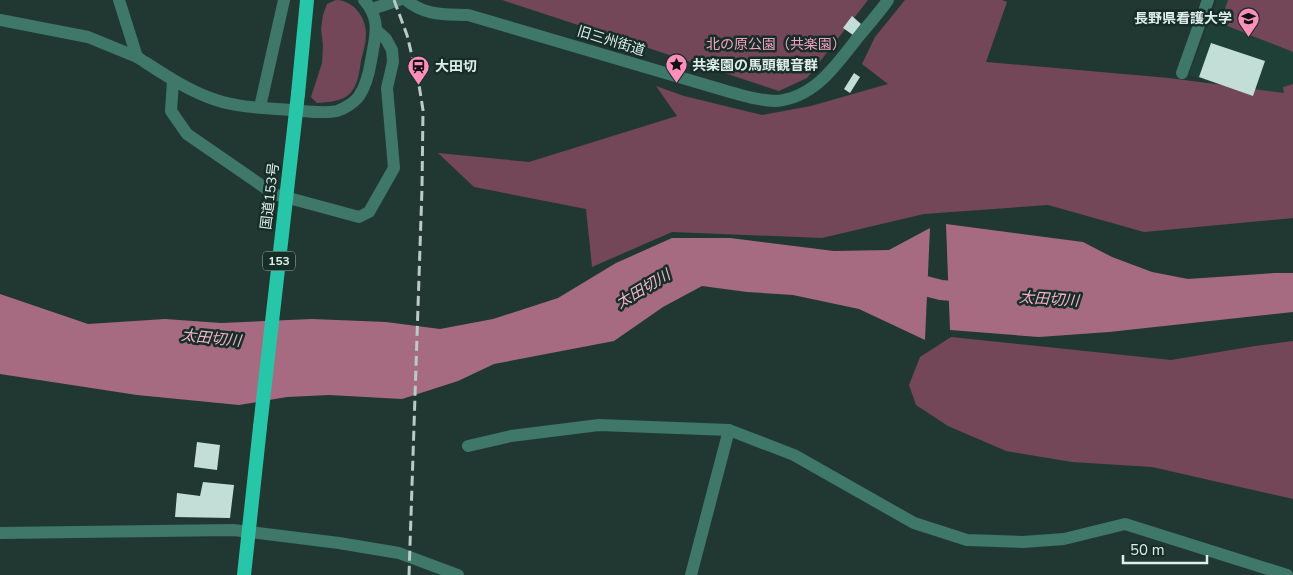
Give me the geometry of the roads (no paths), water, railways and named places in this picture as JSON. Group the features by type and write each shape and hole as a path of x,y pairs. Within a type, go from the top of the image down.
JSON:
{"highway":[{"name":"国道153号","path":"244,575 307,0"}],"street":[{"path":"119,0 136,57"},
{"path":"260,107 284,0"},
{"path":"0,20 88,37 136,57 173,81 216,100 236,105 323,112 338,111 350,104 358,97 366,83 376,30 376,20 368,4 399,0"},
{"name":"旧三州街道","path":"406,0 416,8 428,13 468,15 758,100 775,101 790,98 813,88 835,67 888,0"},
{"path":"1182,73 1208,0"},
{"path":"173,81 171,110 187,134 274,194 359,217 369,212 394,168 387,88 393,62 392,50 386,39 376,30"},
{"path":"468,446 511,436 599,425 729,430 794,455 914,523 967,540 1023,542 1064,539 1125,524 1287,575"},
{"path":"691,575 729,430"},
{"path":"0,533 223,530 249,532 339,542 399,553 458,575"}],"water":[{"path":"946,224 1083,242 1112,257 1152,272 1188,279 1293,273 1293,312 1109,332 1039,337 950,330"},
{"path":"930,228 925,340 859,309 793,295 747,292 702,286 663,307 614,341 494,364 458,381 402,399 329,395 287,397 239,405 137,395 0,374 0,294 88,324 165,319 221,323 312,319 386,322 440,329 493,319 558,298 616,263 672,238 730,238 834,251 889,250"}],"waterway":[{"name":"太田切川","path":"902,280 941,290 974,293"}],"railway":[{"path":"394,0 407,35 423,110 409,575"}],"place":[{"name":"長野県看護大学","path":"1248,37"},
{"name":"共楽園の馬頭観音群","path":"676,84"},
{"name":"大田切","path":"419,85"}],"park label":[{"name":"北の原公園（共楽園）","path":"776,44"}]}
